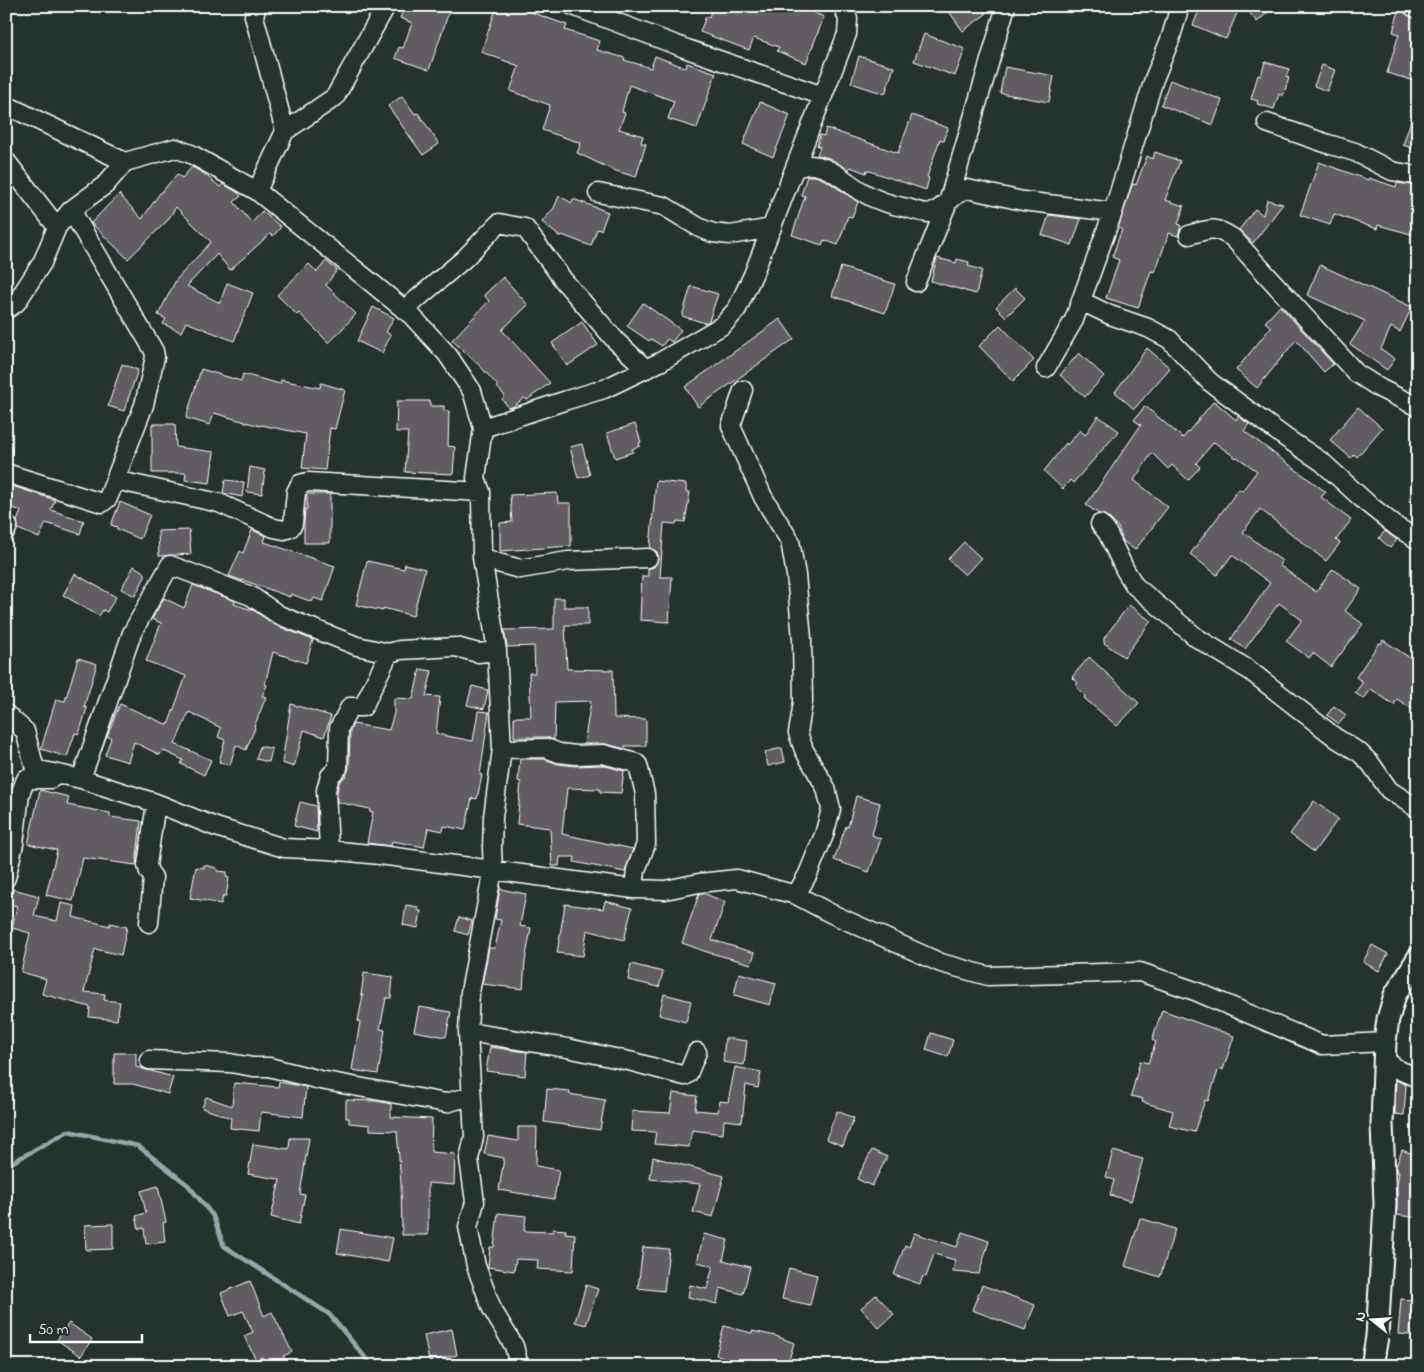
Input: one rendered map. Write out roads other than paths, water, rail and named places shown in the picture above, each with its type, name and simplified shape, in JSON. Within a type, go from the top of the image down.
[{"type":"street","points":[[257,6],[254,16],[285,131]]},
{"type":"street","points":[[257,191],[285,131],[335,97],[386,6]]},
{"type":"street","points":[[573,6],[687,49],[823,96]]},
{"type":"street","points":[[483,428],[604,389],[646,369],[723,325],[737,309],[772,228],[847,34],[848,19],[843,6]]},
{"type":"street","points":[[916,282],[949,199],[1006,6]]},
{"type":"street","points":[[1046,368],[1074,320],[1113,212],[1154,79],[1170,40],[1180,6]]},
{"type":"street","points":[[1412,6],[1418,9]]},
{"type":"street","points":[[6,106],[125,162]]},
{"type":"street","points":[[1267,123],[1355,152],[1392,171],[1418,176]]},
{"type":"street","points":[[6,310],[16,304],[42,263],[57,227],[71,210],[105,185],[125,162],[175,148],[191,154],[257,191],[404,310],[447,354],[472,391],[483,428],[476,478],[481,492],[482,556],[497,651],[502,749],[493,817],[493,870],[470,992],[468,1032],[474,1137],[469,1159],[474,1202],[468,1227],[476,1266],[492,1309],[514,1346],[519,1366]]},
{"type":"street","points":[[6,160],[57,227]]},
{"type":"street","points":[[795,168],[811,165],[819,166],[832,172],[865,194],[890,204],[923,212],[938,211],[959,191],[967,189],[1023,201],[1113,212]]},
{"type":"street","points":[[598,193],[664,206],[700,228],[713,233],[730,235],[772,228]]},
{"type":"street","points":[[6,473],[102,504],[108,498],[144,406],[155,357],[154,351],[71,210]]},
{"type":"street","points":[[404,310],[464,259],[499,223],[525,228],[564,281],[616,341],[646,369]]},
{"type":"street","points":[[1189,235],[1213,228],[1232,238],[1356,372],[1381,389],[1418,407]]},
{"type":"street","points":[[1080,301],[1110,316],[1148,328],[1169,339],[1210,382],[1322,462],[1368,504],[1397,527],[1418,540]]},
{"type":"street","points":[[743,390],[731,426],[763,497],[790,540],[796,575],[802,639],[804,702],[798,733],[804,750],[826,788],[830,809],[824,834],[808,874],[796,896]]},
{"type":"street","points":[[115,480],[219,503],[274,528],[284,530],[290,528],[293,524],[296,492],[300,484],[308,482],[481,492]]},
{"type":"street","points":[[1100,524],[1107,532],[1125,570],[1135,586],[1197,638],[1249,670],[1336,738],[1360,754],[1371,764],[1389,790],[1418,809]]},
{"type":"street","points":[[482,556],[520,569],[568,561],[648,558]]},
{"type":"street","points":[[81,780],[132,633],[170,565],[251,596],[279,615],[357,646],[389,653],[400,650],[456,647],[478,653],[497,651]]},
{"type":"street","points":[[329,850],[326,790],[330,776],[338,768],[339,728],[350,707],[363,707],[389,653]]},
{"type":"street","points":[[6,714],[25,731],[35,769],[81,780],[156,803],[216,827],[284,848],[329,850],[634,889],[665,890],[699,883],[737,879],[796,896],[941,963],[988,976],[1140,972],[1195,991],[1322,1045],[1385,1051],[1399,1070],[1418,1078]]},
{"type":"street","points":[[502,749],[546,748],[559,753],[576,755],[603,754],[638,765],[645,794],[646,844],[636,870],[634,889]]},
{"type":"street","points":[[6,878],[14,844],[20,794],[26,779],[81,780]]},
{"type":"street","points":[[149,923],[153,876],[149,872],[147,865],[156,803]]},
{"type":"street","points":[[1372,1366],[1377,1337],[1385,1204],[1382,1124],[1388,1019],[1395,995],[1418,958]]},
{"type":"street","points":[[468,1032],[576,1050],[629,1061],[685,1076],[688,1074],[697,1052]]},
{"type":"street","points":[[148,1060],[230,1063],[253,1067],[269,1067],[320,1080],[446,1103],[471,1096]]},
{"type":"waterway","points":[[6,1166],[68,1131],[138,1146],[188,1185],[213,1216],[224,1246],[329,1314],[369,1362],[370,1366]]},
{"type":"waterway","points":[[1323,1366],[1337,1363],[1366,1365]]}]
